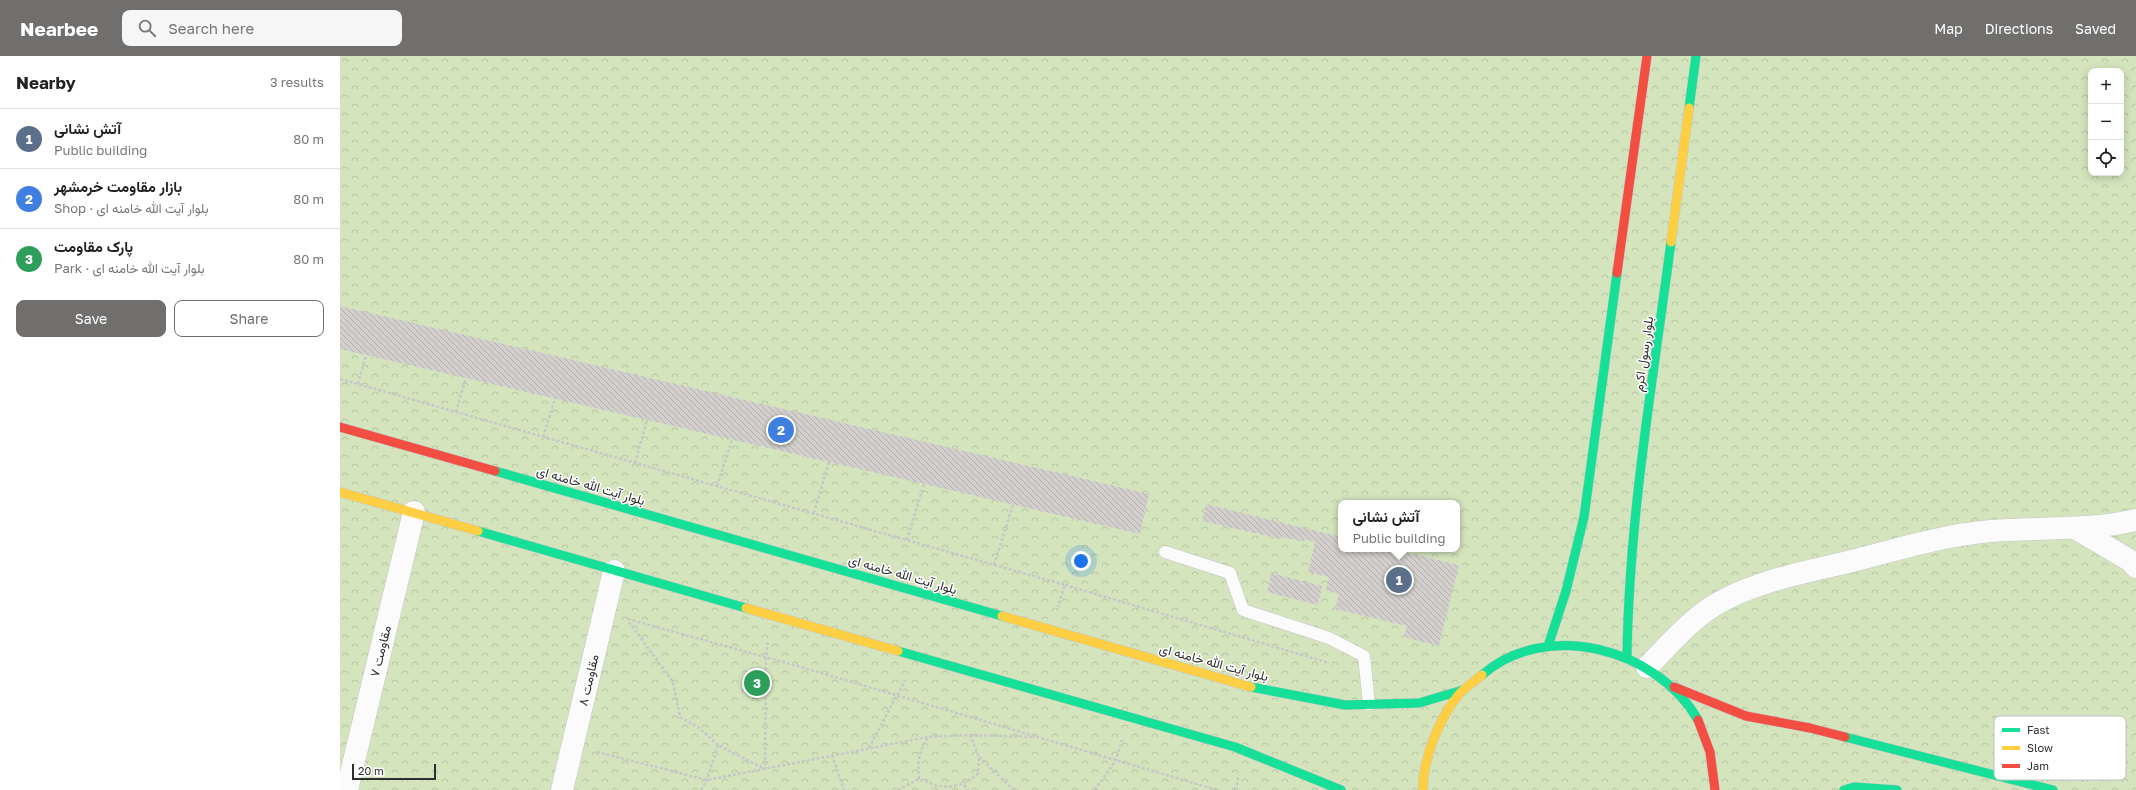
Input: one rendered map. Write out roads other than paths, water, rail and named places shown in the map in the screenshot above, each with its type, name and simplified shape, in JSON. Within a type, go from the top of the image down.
[{"type":"main road","points":[[1548,646],[1566,591],[1584,517],[1647,56]]},
{"type":"main road","name":"بلوار رسول اکرم","points":[[1627,656],[1628,592],[1634,521],[1696,56]]},
{"type":"main road","name":"بلوار آیت الله خامنه ای","points":[[340,427],[1246,686],[1344,705],[1419,703],[1463,690]]},
{"type":"main road","points":[[340,492],[1235,747],[1341,790]]},
{"type":"main road","points":[[1423,790],[1423,781],[1429,747],[1443,717],[1463,690],[1488,669],[1517,654],[1548,646],[1575,644],[1602,648],[1627,656],[1647,667],[1672,686],[1697,718],[1712,755],[1715,790]]},
{"type":"main road","points":[[1672,686],[1746,716],[1810,728],[1994,775]]},
{"type":"main road","points":[[2014,780],[2053,790]]},
{"type":"main road","points":[[1844,790],[1854,787],[1897,790]]},
{"type":"street","name":"مقاومت ۷","points":[[347,790],[414,512]]},
{"type":"street","points":[[1647,667],[1688,626],[1722,601],[1762,583],[1920,542],[1989,531],[2031,528],[2075,528],[2136,520]]},
{"type":"street","points":[[2075,528],[2131,561],[2136,567]]},
{"type":"street","name":"مقاومت ۸","points":[[562,790],[614,571]]},
{"type":"lane","points":[[1165,552],[1230,573],[1243,610],[1329,638],[1364,656],[1369,704]]},
{"type":"place","name":"بازار مقاومت خرمشهر","points":[[781,430]]},
{"type":"place","name":"آتش نشانی","points":[[1399,580]]},
{"type":"place","name":"پارک مقاومت","points":[[757,683]]}]
